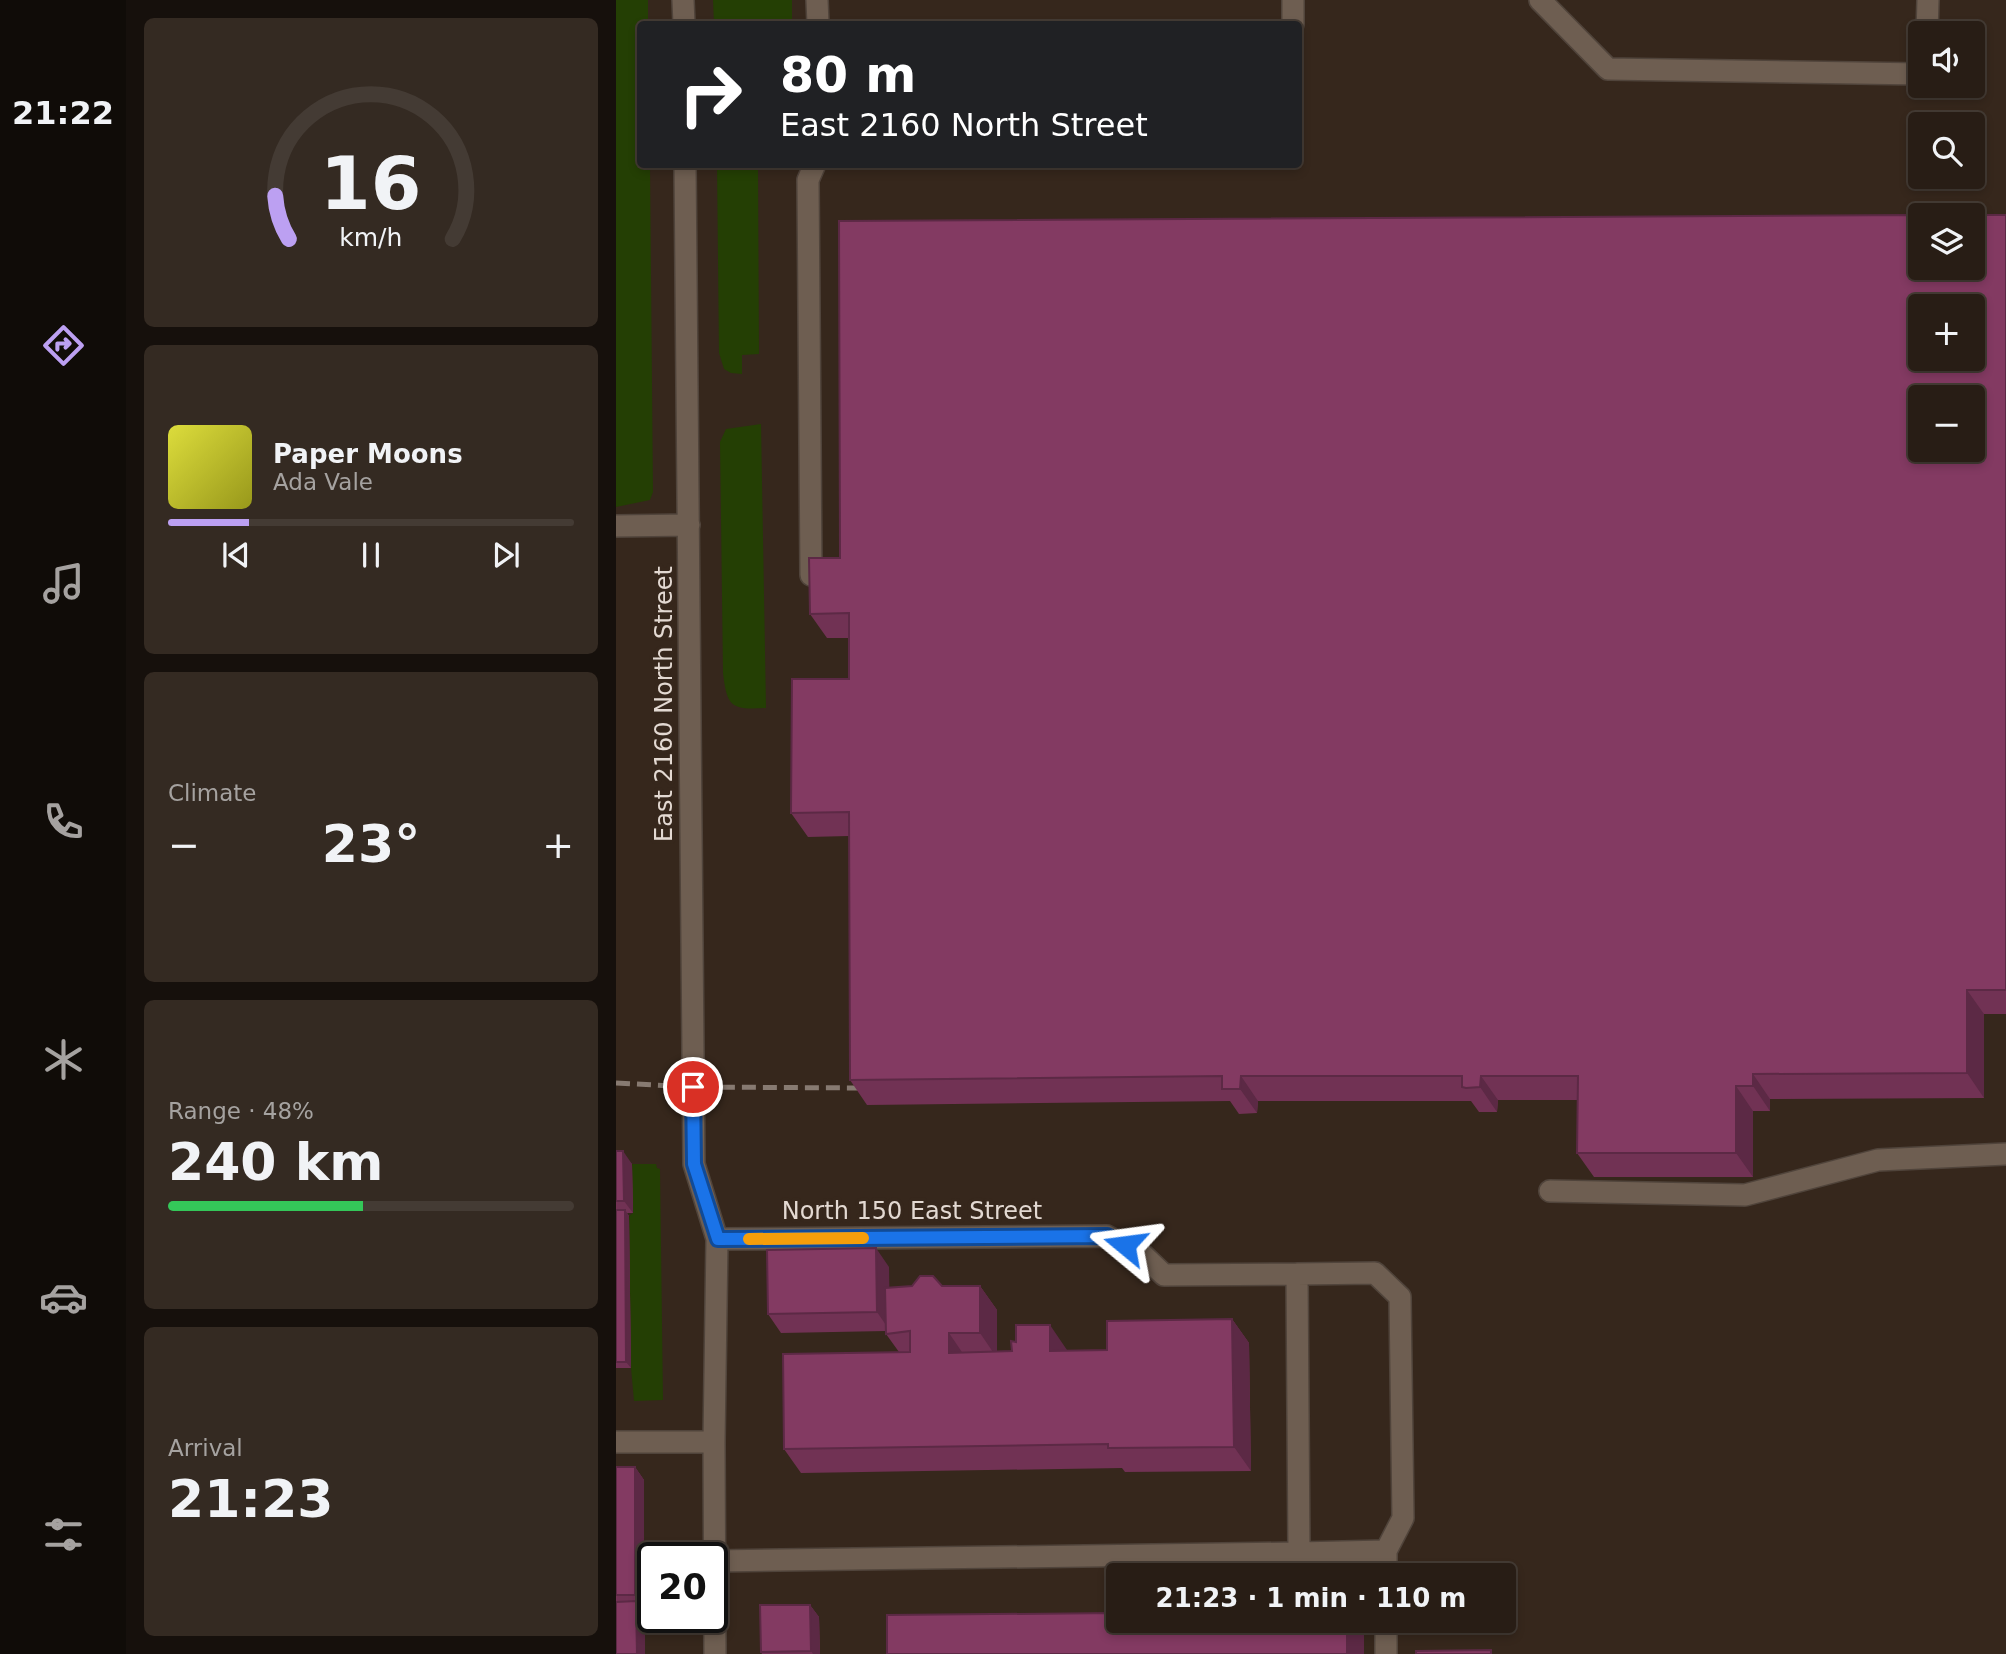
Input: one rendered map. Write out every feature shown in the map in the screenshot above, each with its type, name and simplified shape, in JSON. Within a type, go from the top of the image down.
[{"type":"street","points":[[683,0],[684,21]]},
{"type":"street","points":[[817,0],[818,21]]},
{"type":"street","points":[[1293,0],[1293,21]]},
{"type":"street","points":[[1540,0],[1608,69],[1908,74]]},
{"type":"street","points":[[1927,21],[1928,0]]},
{"type":"street","name":"East 2160 North Street","points":[[685,168],[694,1164],[718,1239],[714,1442],[716,1542]]},
{"type":"street","points":[[811,575],[808,180],[813,168]]},
{"type":"street","points":[[616,526],[689,525]]},
{"type":"street","points":[[1550,1191],[1745,1195],[1878,1160],[2006,1154]]},
{"type":"street","name":"North 150 East Street","points":[[718,1239],[1107,1236],[1143,1255],[1164,1275],[1297,1274]]},
{"type":"street","points":[[1299,1553],[1297,1274],[1375,1273],[1400,1297],[1403,1518],[1386,1551],[1386,1563]]},
{"type":"street","points":[[616,1442],[714,1442]]},
{"type":"street","points":[[728,1561],[1386,1551]]},
{"type":"street","name":"East 2160 North Street","points":[[715,1633],[715,1654]]},
{"type":"street","points":[[1386,1633],[1386,1654]]},
{"type":"green space","points":[[616,0],[648,0],[648,21],[637,21],[637,168],[650,168],[653,492],[650,500],[616,507]]},
{"type":"green space","points":[[713,0],[792,0],[792,21],[714,21]]},
{"type":"green space","points":[[717,168],[758,168],[759,354],[742,355],[742,374],[724,369],[719,353]]},
{"type":"green space","points":[[761,424],[766,708],[745,708],[738,707],[729,700],[723,673],[720,442],[726,429]]},
{"type":"green space","points":[[632,1164],[656,1164],[660,1169],[663,1400],[634,1401],[631,1368],[629,1216],[633,1213]]},
{"type":"building","points":[[1908,215],[1908,280],[1985,280],[1985,215],[2006,215],[2006,990],[1967,990],[1967,1073],[1753,1074],[1753,1086],[1736,1086],[1736,1153],[1577,1153],[1578,1076],[1481,1076],[1480,1087],[1466,1088],[1462,1087],[1462,1076],[1241,1076],[1240,1089],[1222,1089],[1222,1076],[850,1080],[849,812],[791,813],[792,679],[849,679],[849,613],[810,614],[809,558],[840,558],[839,221]]},
{"type":"building","points":[[616,1151],[623,1151],[624,1201],[616,1201]]},
{"type":"building","points":[[616,1210],[625,1210],[626,1362],[616,1362]]},
{"type":"building","points":[[876,1248],[877,1312],[768,1314],[767,1250]]},
{"type":"building","points":[[920,1276],[933,1276],[942,1286],[980,1286],[980,1333],[949,1333],[949,1353],[1012,1351],[1011,1341],[1016,1342],[1016,1325],[1050,1325],[1050,1351],[1107,1350],[1107,1321],[1232,1319],[1234,1447],[1108,1448],[1108,1444],[784,1449],[783,1354],[910,1352],[910,1331],[886,1334],[885,1288],[912,1286]]},
{"type":"building","points":[[616,1467],[635,1467],[635,1595],[616,1595]]},
{"type":"building","points":[[636,1601],[637,1654],[616,1654],[616,1602]]},
{"type":"building","points":[[760,1605],[810,1605],[811,1651],[761,1652]]},
{"type":"building","points":[[1106,1613],[1106,1633],[1347,1633],[1347,1654],[887,1654],[887,1615]]},
{"type":"building","points":[[1491,1650],[1491,1654],[1416,1654],[1416,1651]]},
{"type":"railway","points":[[616,1083],[693,1087],[867,1088]]},
{"type":"slow traffic","points":[[749,1239],[863,1238]]},
{"type":"route","points":[[693,1087],[694,1164],[718,1239],[1107,1236],[1125,1245]]}]
